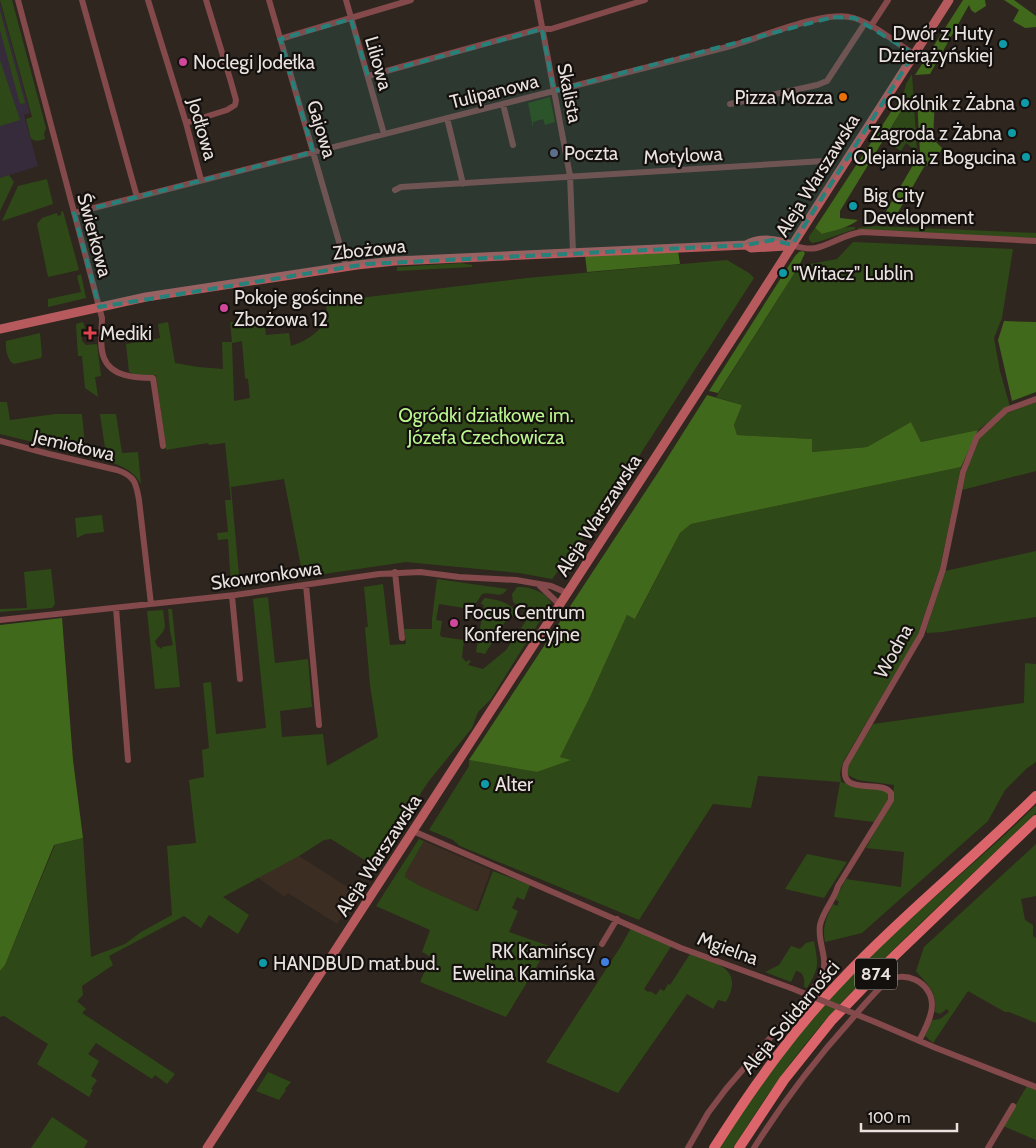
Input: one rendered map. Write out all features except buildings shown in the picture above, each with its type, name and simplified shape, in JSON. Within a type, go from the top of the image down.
[{"type":"main road","name":"Aleja Solidarności","points":[[714,1148],[774,1060],[832,990],[884,937],[1036,796]]},
{"type":"main road","name":"Aleja Solidarności","points":[[738,1148],[784,1080],[832,1020],[884,965],[1036,820]]},
{"type":"street","name":"Świerkowa","points":[[18,0],[102,318],[102,352],[106,361],[116,371],[134,378],[153,378],[163,446]]},
{"type":"street","points":[[82,0],[137,197]]},
{"type":"street","name":"Jodłowa","points":[[148,0],[186,123],[201,180]]},
{"type":"street","points":[[186,123],[227,110],[235,105],[236,100],[206,0]]},
{"type":"street","name":"Gajowa","points":[[269,0],[346,266]]},
{"type":"street","name":"Liliowa","points":[[346,0],[384,134]]},
{"type":"street","points":[[280,39],[411,0]]},
{"type":"street","name":"Skalista","points":[[537,0],[570,176],[573,252]]},
{"type":"street","points":[[368,76],[542,29],[551,29],[646,0]]},
{"type":"street","points":[[730,104],[817,85],[827,81],[888,0]]},
{"type":"street","name":"Aleja Warszawska","points":[[207,1148],[949,0]]},
{"type":"street","name":"Tulipanowa","points":[[74,212],[727,47],[813,21],[841,16],[855,18],[914,54]]},
{"type":"street","points":[[502,104],[513,145]]},
{"type":"street","points":[[447,118],[463,184]]},
{"type":"street","name":"Motylowa","points":[[395,190],[401,187],[824,161]]},
{"type":"street","points":[[792,245],[816,248],[862,232],[1036,241]]},
{"type":"street","name":"Zbożowa","points":[[0,329],[152,296],[346,266],[395,261],[573,252],[746,245],[751,248],[792,245]]},
{"type":"street","name":"Wodna","points":[[688,1148],[708,1113],[726,1089],[821,979],[825,962],[820,928],[822,917],[838,886],[891,800],[891,793],[886,788],[854,785],[850,782],[844,771],[846,764],[922,635],[943,569],[963,472],[977,437],[1006,410],[1036,399]]},
{"type":"street","name":"Jemiołowa","points":[[0,441],[117,470],[126,473],[133,479],[137,485],[152,604]]},
{"type":"street","points":[[395,572],[402,638]]},
{"type":"street","name":"Skowronkowa","points":[[0,620],[232,596],[395,572],[420,572],[460,577],[507,579],[551,586],[566,592]]},
{"type":"street","points":[[537,584],[559,604]]},
{"type":"street","points":[[306,585],[319,725]]},
{"type":"street","points":[[232,596],[240,679]]},
{"type":"street","points":[[116,608],[128,760]]},
{"type":"street","name":"Mgielna","points":[[412,831],[681,948],[791,988],[1036,1087]]},
{"type":"street","points":[[602,944],[617,919]]},
{"type":"street","points":[[754,1148],[786,1099],[815,1062],[864,1005],[883,985],[894,978],[905,977],[918,980],[930,994],[931,1014],[919,1041]]},
{"type":"street","points":[[988,1148],[1013,1106]]},
{"type":"highlighted area","points":[[833,17],[855,18],[914,54],[792,245],[773,240],[746,245],[367,264],[99,307],[74,213],[313,152],[280,39],[351,19],[368,76],[542,29],[554,91]]},
{"type":"shaded area","points":[[0,3],[30,113],[24,115],[38,166],[0,178]]},
{"type":"shaded area","points":[[424,841],[491,870],[476,911],[420,886],[405,877]]},
{"type":"shaded area","points":[[299,856],[357,893],[337,924],[288,893],[285,897],[257,877]]},
{"type":"green space","points":[[0,0],[12,0],[46,128],[45,139],[37,141],[31,139],[26,119],[32,117]]},
{"type":"green space","points":[[963,0],[985,0],[986,6],[975,13],[969,5],[930,74],[915,75]]},
{"type":"green space","points":[[1004,0],[1014,0],[1036,16],[1036,27],[1025,28],[1013,21],[1019,10]]},
{"type":"green space","points":[[0,11],[25,103],[20,104],[0,30]]},
{"type":"green space","points":[[0,60],[20,120],[0,126]]},
{"type":"green space","points":[[912,74],[917,152],[906,143],[901,151],[884,140],[906,103],[906,94],[904,92]]},
{"type":"green space","points":[[904,92],[906,94],[906,103],[840,211],[840,218],[858,220],[846,227],[822,234],[815,228]]},
{"type":"green space","points":[[550,97],[555,122],[545,125],[543,119],[533,122],[533,128],[528,103]]},
{"type":"green space","points":[[935,98],[933,139],[942,148],[936,161],[924,167],[897,214],[885,213],[920,153],[917,100]]},
{"type":"green space","points":[[9,175],[14,182],[0,211],[0,178]]},
{"type":"green space","points":[[47,179],[53,204],[2,221],[18,186]]},
{"type":"green space","points":[[63,211],[79,270],[48,277],[37,224],[42,218],[57,213],[58,216],[61,215]]},
{"type":"green space","points":[[875,226],[1036,233],[1036,241],[857,233],[858,228]]},
{"type":"green space","points":[[855,227],[855,229],[821,241],[812,243],[809,240],[809,236],[815,228],[822,234],[839,228]]},
{"type":"green space","points":[[853,242],[1013,249],[1002,318],[994,338],[1000,371],[1010,407],[978,430],[921,442],[911,422],[867,447],[811,452],[811,439],[737,435],[734,425],[742,405],[716,397],[799,266],[837,259]]},
{"type":"green space","points":[[678,251],[680,264],[587,272],[585,255]]},
{"type":"green space","points":[[803,251],[805,253],[799,266],[718,393],[709,391],[795,256]]},
{"type":"green space","name":"Ogródki działkowe im. Józefa Czechowicza","points":[[727,260],[754,278],[599,518],[552,579],[519,573],[406,562],[303,577],[284,479],[231,487],[240,586],[231,587],[228,539],[218,540],[217,533],[228,532],[225,500],[231,500],[225,443],[209,445],[208,443],[166,450],[156,375],[134,375],[129,372],[126,344],[160,338],[158,324],[168,322],[175,363],[223,369],[222,342],[232,342],[230,322],[264,321],[266,335],[289,333],[291,346],[311,336],[327,321],[326,302],[527,278]],"holes":[[[242,341],[245,378],[248,379],[250,398],[234,401],[232,343]]]},
{"type":"green space","points":[[461,263],[472,265],[472,267],[397,271],[397,267]]},
{"type":"green space","points":[[81,274],[86,298],[48,307],[48,299],[81,292],[77,276]]},
{"type":"green space","points":[[1004,321],[1036,322],[1036,392],[1012,401],[998,340]]},
{"type":"green space","points":[[83,322],[85,328],[81,329],[82,341],[86,345],[97,344],[101,376],[95,377],[98,397],[85,388],[82,356],[78,356],[76,324]]},
{"type":"green space","points":[[40,333],[41,358],[14,364],[7,354],[6,341]]},
{"type":"green space","points":[[707,395],[742,405],[734,425],[737,435],[812,439],[812,452],[867,447],[911,422],[921,442],[978,430],[961,467],[691,524],[680,533],[635,619],[627,615],[560,757],[571,760],[537,772],[469,760],[659,471]]},
{"type":"green space","points":[[0,402],[7,402],[10,420],[56,414],[82,414],[86,455],[0,434]]},
{"type":"green space","points":[[1036,402],[1036,471],[962,490],[966,472],[980,438],[1007,413]]},
{"type":"green space","points":[[100,414],[116,414],[122,453],[138,452],[141,484],[127,469],[107,461]]},
{"type":"green space","points":[[961,467],[940,568],[917,637],[843,762],[840,773],[841,782],[883,788],[889,795],[874,822],[834,817],[840,782],[758,776],[751,808],[713,804],[639,920],[460,846],[453,840],[429,830],[469,766],[469,760],[537,772],[570,760],[560,757],[627,615],[636,618],[680,533],[691,524]]},
{"type":"green space","points":[[102,515],[104,532],[85,534],[77,538],[75,518]]},
{"type":"green space","points":[[1036,551],[1036,617],[927,633],[926,630],[945,571]]},
{"type":"green space","points":[[51,569],[55,604],[52,608],[0,612],[0,609],[27,608],[24,572]]},
{"type":"green space","points":[[437,579],[507,589],[499,595],[482,594],[470,609],[439,604],[436,620],[442,621],[440,635],[442,637],[464,640],[462,657],[466,662],[471,661],[468,665],[483,669],[506,650],[530,615],[513,602],[512,594],[517,587],[537,590],[546,596],[551,603],[491,699],[478,712],[472,728],[428,782],[374,866],[331,839],[324,840],[299,856],[223,897],[249,915],[238,934],[209,915],[201,928],[184,916],[109,956],[113,965],[82,986],[83,995],[77,1001],[86,1009],[82,1013],[175,1074],[167,1084],[155,1075],[152,1079],[96,1043],[88,1054],[99,1061],[91,1076],[97,1080],[91,1089],[93,1090],[89,1097],[37,1064],[48,1044],[4,1016],[0,1017],[0,971],[5,965],[55,845],[83,838],[91,957],[125,944],[141,932],[172,915],[167,846],[196,843],[189,780],[204,777],[202,750],[209,748],[203,683],[211,682],[216,734],[266,728],[253,599],[268,597],[275,663],[308,659],[312,707],[280,711],[282,737],[323,734],[327,766],[378,737],[370,685],[365,627],[368,627],[364,587],[383,584],[390,645],[406,644],[404,629],[432,629]]},
{"type":"green space","points":[[485,598],[507,604],[516,613],[515,617],[510,614],[485,654],[476,652],[484,605],[481,604]]},
{"type":"green space","points":[[168,609],[172,609],[180,687],[155,689],[147,611],[163,610],[165,626],[163,632],[155,641],[157,646],[162,649],[162,647],[173,645]]},
{"type":"green space","points":[[62,618],[73,760],[83,838],[54,845],[5,965],[0,971],[0,625]]},
{"type":"green space","points":[[1025,663],[1036,664],[1036,762],[1026,769],[1005,790],[988,821],[862,933],[825,942],[824,927],[827,918],[833,904],[837,906],[839,902],[835,899],[846,879],[901,887],[904,852],[866,848],[893,799],[894,785],[858,780],[848,775],[847,770],[848,765],[873,724],[1024,703]]},
{"type":"green space","points":[[1036,805],[1036,813],[889,953],[827,1019],[784,1072],[733,1148],[717,1148],[782,1055],[837,990],[901,927],[992,847]]},
{"type":"green space","points":[[419,839],[424,841],[405,877],[420,886],[476,911],[478,911],[493,871],[530,885],[524,900],[517,897],[512,908],[518,911],[509,932],[549,946],[506,1017],[420,982],[431,957],[422,952],[430,930],[376,906]]},
{"type":"green space","points":[[1036,844],[1036,896],[1021,899],[1025,920],[1033,925],[1033,936],[1036,938],[1036,1023],[1005,1012],[968,991],[933,1043],[925,1036],[932,1020],[940,1019],[949,1012],[947,1009],[940,1014],[935,1012],[933,993],[916,971],[924,947]]},
{"type":"green space","points":[[807,854],[847,862],[824,898],[785,889]]},
{"type":"green space","points":[[631,928],[672,945],[644,989],[648,992],[650,991],[656,995],[660,989],[664,991],[690,954],[718,964],[730,974],[732,981],[731,991],[726,1002],[718,1000],[713,1009],[687,994],[618,1093],[546,1062]]},
{"type":"green space","points":[[814,941],[817,965],[807,988],[804,987],[803,977],[799,972],[796,971],[791,982],[765,972],[779,965],[791,946],[800,949],[806,943]]},
{"type":"green space","points":[[268,1072],[291,1082],[279,1100],[256,1091]]},
{"type":"green space","points":[[1027,1086],[1036,1089],[1036,1140],[1003,1126]]},
{"type":"green space","points":[[52,1117],[88,1141],[84,1148],[31,1148]]},
{"type":"place","name":"Dwór z Huty Dzierążyńskiej","points":[[1003,44]]},
{"type":"place","name":"Noclegi Jodełka","points":[[183,62]]},
{"type":"place","name":"Pizza Mozza","points":[[843,97]]},
{"type":"place","name":"Okólnik z Żabna","points":[[1025,103]]},
{"type":"place","name":"Zagroda z Żabna","points":[[1012,133]]},
{"type":"place","name":"Poczta","points":[[554,153]]},
{"type":"place","name":"Olejarnia z Bogucina","points":[[1026,157]]},
{"type":"place","name":"Big City Development","points":[[853,206]]},
{"type":"place","name":"\"Witacz\" Lublin","points":[[783,273]]},
{"type":"place","name":"Pokoje gościnne Zbożowa 12","points":[[224,308]]},
{"type":"place","name":"Mediki","points":[[90,333]]},
{"type":"place","name":"Focus Centrum Konferencyjne","points":[[454,623]]},
{"type":"place","name":"Alter","points":[[485,784]]},
{"type":"place","name":"RK Kamińscy Ewelina Kamińska","points":[[605,962]]},
{"type":"place","name":"HANDBUD mat.bud.","points":[[263,963]]}]
